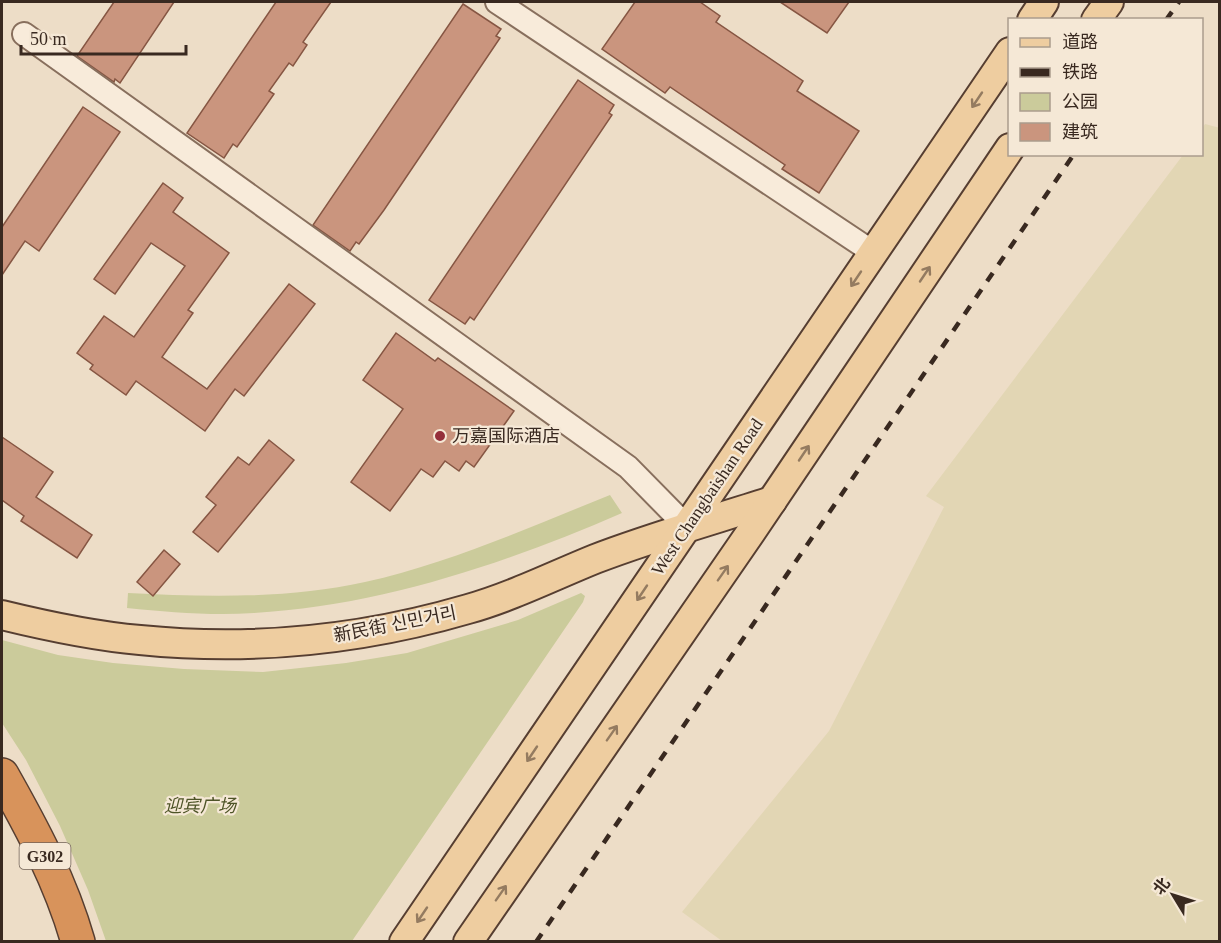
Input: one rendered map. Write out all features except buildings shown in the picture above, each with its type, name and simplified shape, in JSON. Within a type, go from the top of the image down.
[{"type":"highway","name":"G302","points":[[2,775],[51,869],[78,942]]},
{"type":"main road","points":[[1033,18],[1044,2]]},
{"type":"main road","points":[[1097,18],[1108,2]]},
{"type":"main road","name":"West Changbaishan Road","points":[[404,942],[1008,55]]},
{"type":"main road","points":[[468,942],[772,501],[1008,151]]},
{"type":"main road","name":"新民街 신민거리","points":[[2,615],[139,640],[198,644],[285,643],[358,634],[470,609],[595,559],[772,501]]},
{"type":"street","points":[[496,2],[874,253]]},
{"type":"street","points":[[24,34],[628,466],[687,528]]},
{"type":"shaded area","points":[[1205,124],[1220,128],[1219,941],[722,941],[682,912],[829,731],[944,507],[926,496],[1182,156],[1203,156]]},
{"type":"green space","points":[[610,495],[622,513],[488,565],[395,591],[301,609],[254,613],[206,614],[127,608],[128,593],[217,596],[277,594],[336,588],[365,582],[459,555]]},
{"type":"green space","name":"迎宾广场","points":[[581,593],[585,596],[583,602],[352,941],[106,941],[88,890],[60,826],[26,760],[2,723],[2,640],[58,655],[113,663],[263,672],[346,663],[407,653],[518,620]]},
{"type":"railway","points":[[1167,18],[1179,2]]},
{"type":"railway","points":[[536,942],[1073,156]]},
{"type":"place","name":"万嘉国际酒店","points":[[440,436]]}]
